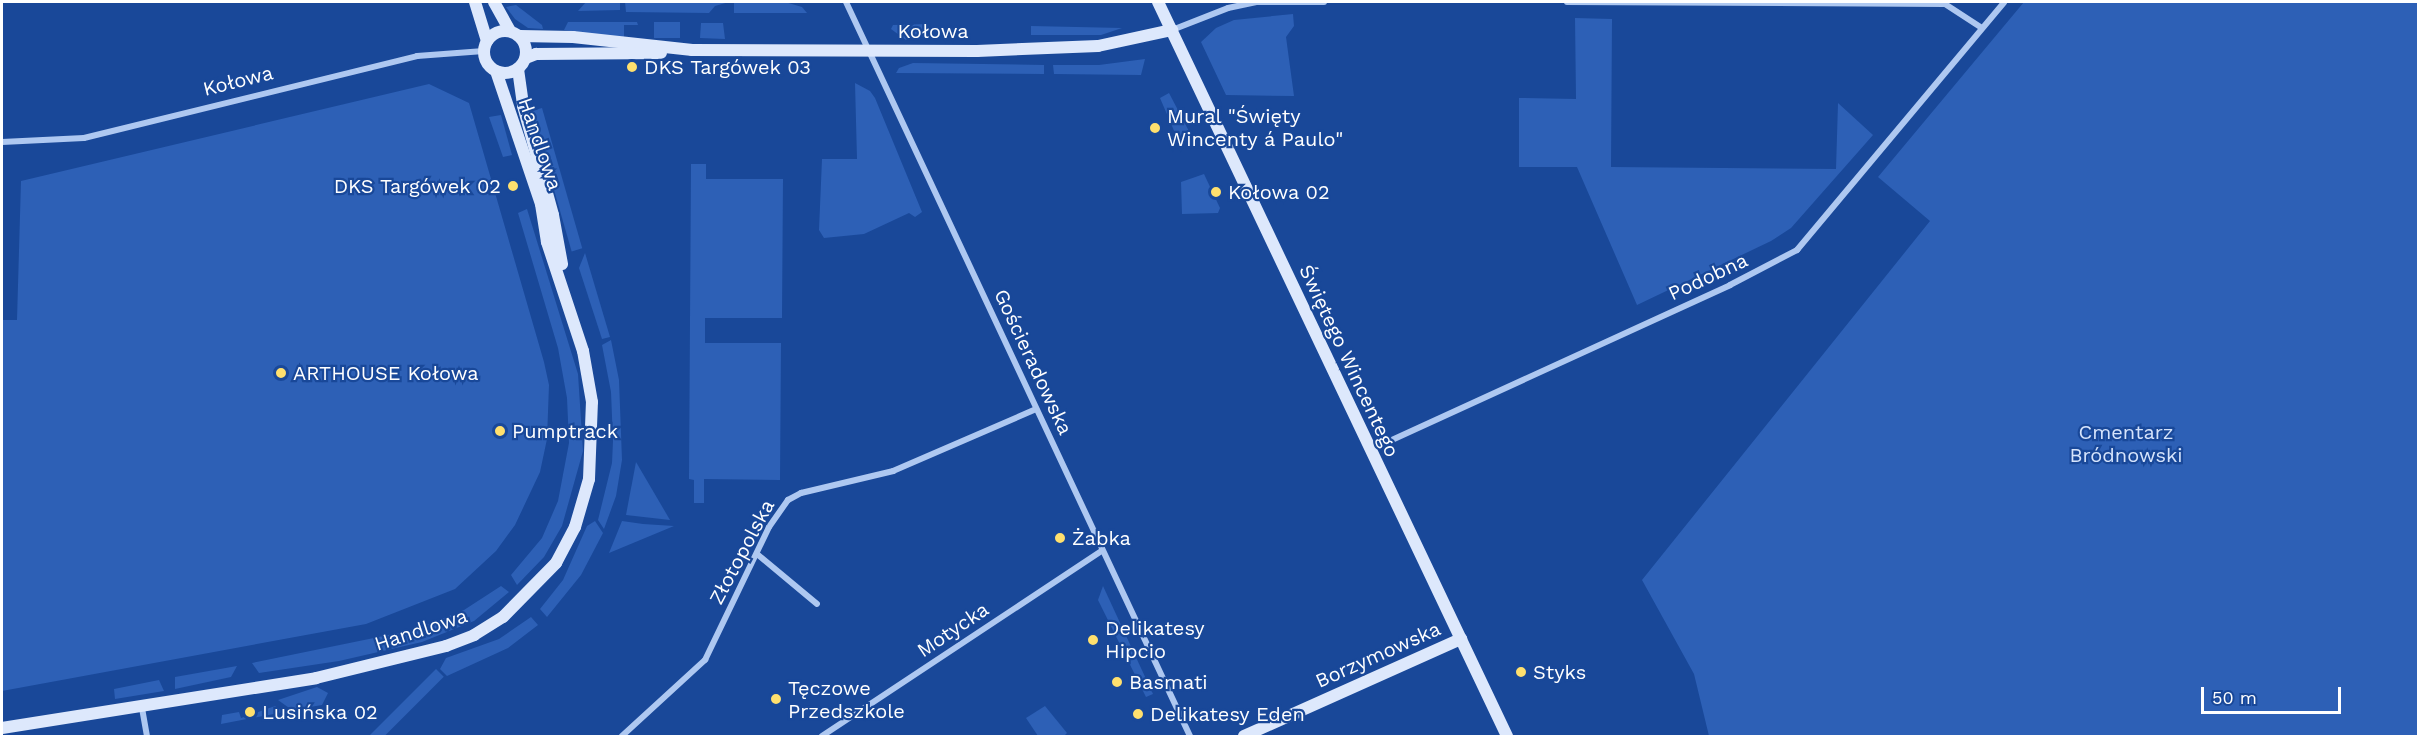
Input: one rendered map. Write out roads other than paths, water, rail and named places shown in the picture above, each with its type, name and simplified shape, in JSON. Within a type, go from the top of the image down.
[{"type":"street","points":[[475,2],[486,46],[486,61],[496,71],[508,73],[518,69],[526,58],[526,48],[494,2]]},
{"type":"street","name":"Gościeradowska","points":[[846,2],[1190,736]]},
{"type":"street","name":"Świętego Wincentego","points":[[1158,2],[1369,451],[1508,736]]},
{"type":"street","points":[[1172,30],[1228,8],[1256,2],[1324,2]]},
{"type":"street","points":[[1567,2],[1945,4],[1982,28]]},
{"type":"street","name":"Podobna","points":[[1369,451],[1719,290],[1797,250],[2004,2]]},
{"type":"street","name":"Kołowa","points":[[526,58],[536,54],[639,55],[692,50],[869,51],[1098,46],[1172,30]]},
{"type":"street","points":[[486,46],[494,34],[515,34]]},
{"type":"street","name":"Kołowa","points":[[515,34],[573,37],[692,50]]},
{"type":"street","name":"Kołowa","points":[[2,142],[84,138],[417,56],[486,46]]},
{"type":"street","name":"Handlowa","points":[[2,728],[142,708],[402,658],[474,635],[524,600],[551,569],[570,538],[590,473],[592,402],[568,298],[553,215],[523,106],[518,69]]},
{"type":"street","name":"Handlowa","points":[[496,71],[509,118],[524,149],[547,242],[568,298]]},
{"type":"street","name":"Złotopolska","points":[[622,736],[705,660],[779,510],[801,492],[893,471],[1036,409]]},
{"type":"street","name":"Motycka","points":[[822,736],[1102,551]]},
{"type":"street","points":[[757,554],[817,604]]},
{"type":"street","name":"Borzymowska","points":[[1244,736],[1461,639]]},
{"type":"street","points":[[142,708],[147,736]]},
{"type":"place","name":"DKS Targówek 03","points":[[632,67]]},
{"type":"place","name":"Mural \"Święty Wincenty á Paulo\"","points":[[1155,128]]},
{"type":"place","name":"DKS Targówek 02","points":[[513,186]]},
{"type":"place","name":"Kołowa 02","points":[[1216,192]]},
{"type":"place","name":"ARTHOUSE Kołowa","points":[[281,373]]},
{"type":"place","name":"Pumptrack","points":[[500,431]]},
{"type":"place","name":"Żabka","points":[[1060,538]]},
{"type":"place","name":"Delikatesy Hipcio","points":[[1093,640]]},
{"type":"place","name":"Styks","points":[[1521,672]]},
{"type":"place","name":"Basmati","points":[[1117,682]]},
{"type":"place","name":"Tęczowe Przedszkole","points":[[776,699]]},
{"type":"place","name":"Lusińska 02","points":[[250,712]]},
{"type":"place","name":"Delikatesy Eden","points":[[1138,714]]},
{"type":"park label","name":"Cmentarz Bródnowski","points":[[2126,444]]}]
